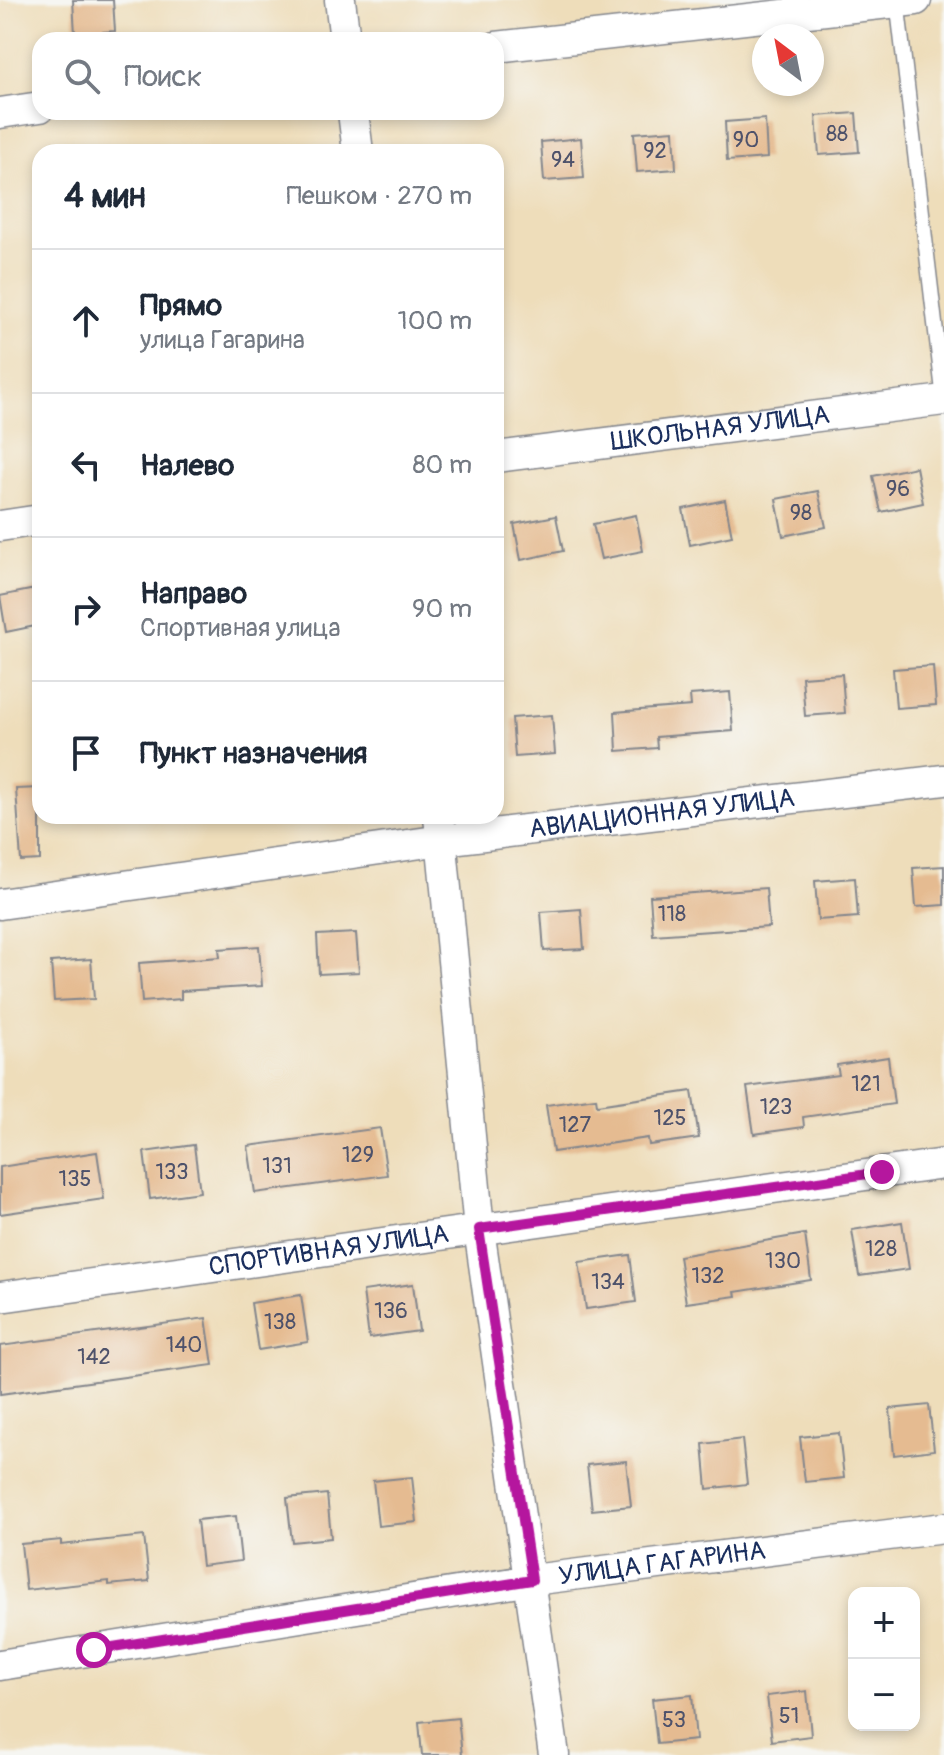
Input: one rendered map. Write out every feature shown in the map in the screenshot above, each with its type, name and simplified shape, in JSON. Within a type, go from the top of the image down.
[{"type":"street","points":[[340,0],[344,32]]},
{"type":"street","points":[[504,46],[904,1]]},
{"type":"street","points":[[0,113],[32,108]]},
{"type":"street","points":[[354,120],[357,144]]},
{"type":"street","name":"ШКОЛЬНАЯ УЛИЦА","points":[[504,456],[944,400]]},
{"type":"street","points":[[0,526],[32,521]]},
{"type":"street","name":"АВИАЦИОННАЯ УЛИЦА","points":[[504,822],[944,780]]},
{"type":"street","name":"АВИАЦИОННАЯ УЛИЦА","points":[[0,904],[441,828],[483,824]]},
{"type":"street","points":[[441,828],[479,1229],[532,1580],[554,1755]]},
{"type":"street","name":"СПОРТИВНАЯ УЛИЦА","points":[[0,1297],[944,1164]]},
{"type":"street","name":"УЛИЦА ГАГАРИНА","points":[[0,1665],[532,1580],[944,1528]]},
{"type":"lane","points":[[904,1],[944,400]]},
{"type":"building","points":[[73,0],[113,0],[115,31],[75,32]]},
{"type":"building","points":[[856,113],[859,152],[819,155],[816,116]]},
{"type":"building","points":[[765,119],[767,158],[727,161],[725,122]]},
{"type":"building","points":[[674,130],[676,169],[637,172],[634,133]]},
{"type":"building","points":[[581,138],[584,178],[544,181],[541,142]]},
{"type":"building","points":[[916,467],[923,503],[881,512],[873,476]]},
{"type":"building","points":[[818,491],[826,527],[783,536],[776,499]]},
{"type":"building","points":[[725,500],[732,536],[690,545],[683,509]]},
{"type":"building","points":[[636,515],[643,551],[601,559],[593,524]]},
{"type":"building","points":[[556,516],[563,551],[521,560],[514,524]]},
{"type":"building","points":[[32,590],[32,627],[6,632],[0,596]]},
{"type":"building","points":[[933,666],[936,705],[896,708],[893,669]]},
{"type":"building","points":[[842,674],[845,713],[805,716],[802,677]]},
{"type":"building","points":[[730,692],[733,731],[656,737],[657,748],[617,751],[615,712],[691,706],[690,695]]},
{"type":"building","points":[[552,715],[555,754],[515,757],[512,718]]},
{"type":"building","points":[[32,788],[32,824],[40,824],[40,860],[21,861],[16,789]]},
{"type":"building","points":[[944,866],[944,905],[916,907],[913,868]]},
{"type":"building","points":[[855,878],[858,917],[818,920],[815,881]]},
{"type":"building","points":[[766,888],[769,927],[653,935],[650,896]]},
{"type":"building","points":[[581,909],[584,949],[544,951],[541,912]]},
{"type":"building","points":[[356,933],[359,972],[319,974],[317,935]]},
{"type":"building","points":[[259,946],[262,986],[181,991],[181,999],[142,1002],[139,963],[220,957],[219,949]]},
{"type":"building","points":[[91,959],[94,999],[54,1001],[51,962]]},
{"type":"building","points":[[888,1057],[894,1104],[803,1117],[804,1127],[754,1134],[747,1087],[839,1075],[837,1065]]},
{"type":"building","points":[[692,1091],[699,1138],[649,1145],[648,1138],[553,1152],[546,1105],[596,1098],[597,1105]]},
{"type":"building","points":[[380,1128],[387,1175],[255,1193],[248,1146]]},
{"type":"building","points":[[194,1145],[200,1192],[150,1199],[144,1152]]},
{"type":"building","points":[[97,1152],[104,1199],[0,1214],[0,1167]]},
{"type":"building","points":[[902,1222],[909,1269],[859,1276],[852,1230]]},
{"type":"building","points":[[805,1234],[811,1280],[686,1303],[679,1256]]},
{"type":"building","points":[[630,1255],[636,1302],[586,1309],[579,1262]]},
{"type":"building","points":[[413,1284],[419,1331],[369,1338],[363,1291]]},
{"type":"building","points":[[301,1295],[308,1342],[258,1350],[251,1303]]},
{"type":"building","points":[[206,1318],[213,1365],[0,1394],[0,1346]]},
{"type":"building","points":[[929,1405],[934,1450],[894,1455],[890,1409]]},
{"type":"building","points":[[839,1433],[844,1478],[805,1482],[800,1437]]},
{"type":"building","points":[[742,1439],[747,1484],[707,1489],[703,1444]]},
{"type":"building","points":[[626,1461],[631,1506],[592,1510],[587,1465]]},
{"type":"building","points":[[412,1477],[417,1522],[378,1526],[373,1481]]},
{"type":"building","points":[[327,1494],[331,1538],[292,1542],[287,1498]]},
{"type":"building","points":[[236,1516],[241,1561],[202,1566],[197,1520]]},
{"type":"building","points":[[144,1536],[149,1581],[109,1585],[109,1581],[26,1590],[21,1544],[61,1540],[61,1545]]},
{"type":"building","points":[[807,1691],[811,1736],[772,1741],[767,1696]]},
{"type":"building","points":[[692,1695],[696,1740],[657,1744],[652,1699]]},
{"type":"building","points":[[458,1718],[462,1755],[422,1755],[419,1722]]},
{"type":"route","points":[[94,1650],[532,1580],[479,1229],[882,1172]]}]
